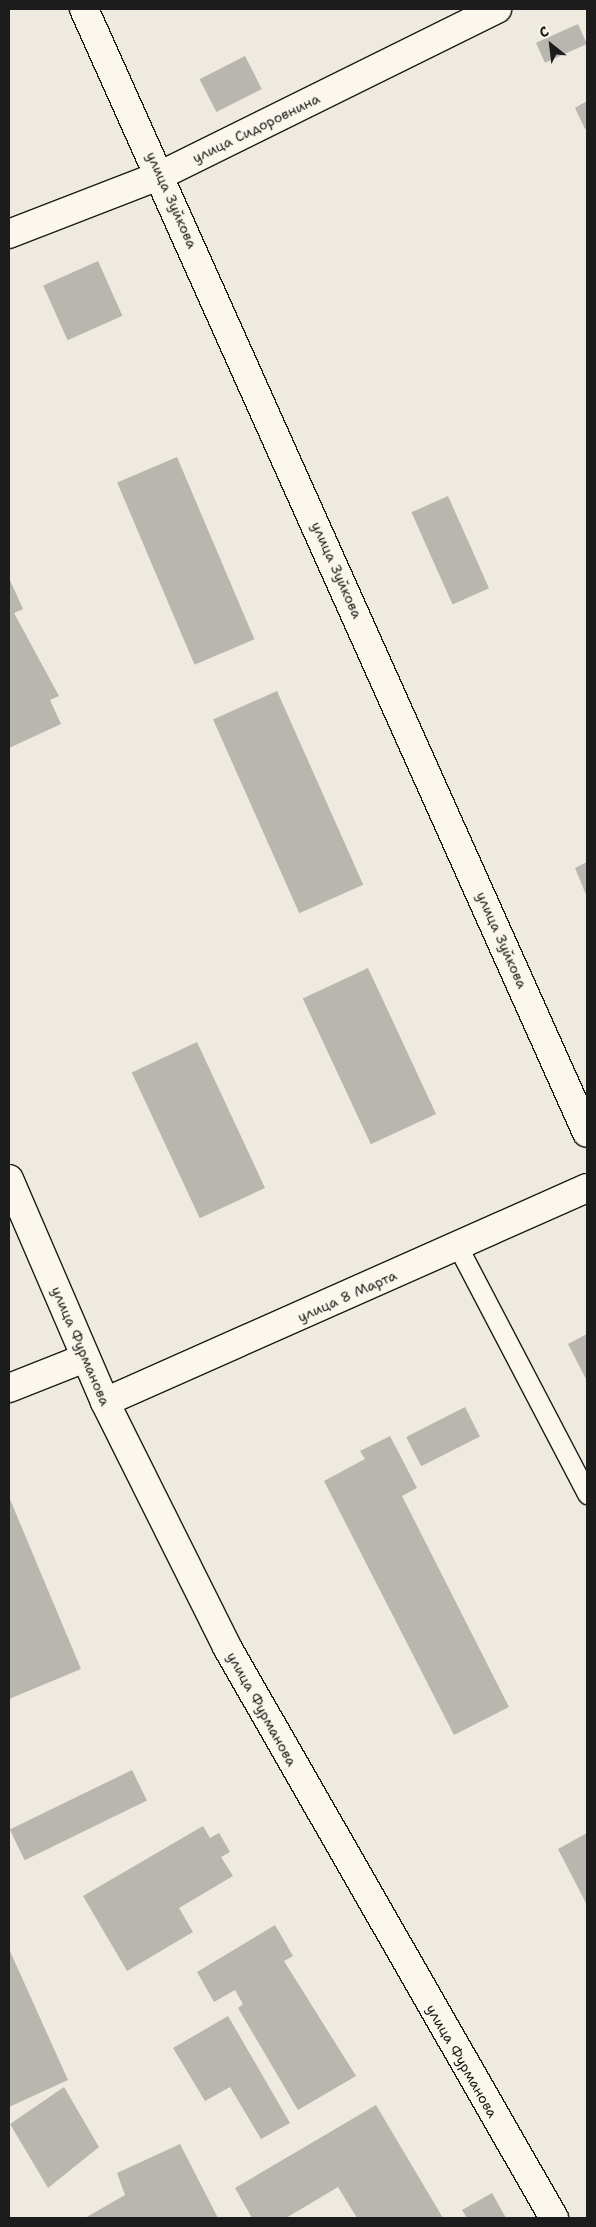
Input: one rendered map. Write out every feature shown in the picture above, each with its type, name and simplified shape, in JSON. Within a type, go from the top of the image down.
[{"type":"street","name":"улица Зуйкова","points":[[84,9],[161,175],[587,1133]]},
{"type":"street","name":"улица Сидоровнина","points":[[9,234],[161,175],[497,9]]},
{"type":"street","name":"улица Фурманова","points":[[9,1179],[105,1402],[227,1647],[554,2218]]},
{"type":"street","name":"улица 8 Марта","points":[[105,1402],[458,1247],[587,1188]]},
{"type":"street","points":[[9,1388],[85,1358]]},
{"type":"lane","points":[[458,1247],[587,1494]]},
{"type":"building","points":[[578,24],[587,44],[545,63],[536,43]]},
{"type":"building","points":[[245,56],[262,89],[216,112],[200,79]]},
{"type":"building","points":[[587,101],[587,128],[585,129],[575,108]]},
{"type":"building","points":[[98,261],[122,316],[68,340],[43,285]]},
{"type":"building","points":[[177,457],[254,639],[195,665],[117,482]]},
{"type":"building","points":[[448,496],[489,588],[453,605],[411,512]]},
{"type":"building","points":[[9,578],[23,609],[14,613],[59,696],[50,700],[61,724],[9,748]]},
{"type":"building","points":[[277,691],[363,885],[299,913],[213,719]]},
{"type":"building","points":[[587,862],[587,897],[575,868]]},
{"type":"building","points":[[368,968],[436,1114],[371,1144],[303,998]]},
{"type":"building","points":[[197,1042],[265,1188],[200,1218],[132,1072]]},
{"type":"building","points":[[587,1334],[587,1381],[568,1344]]},
{"type":"building","points":[[465,1407],[480,1436],[421,1466],[406,1437]]},
{"type":"building","points":[[390,1436],[417,1488],[402,1496],[509,1707],[454,1735],[324,1481],[365,1459],[360,1451]]},
{"type":"building","points":[[9,1497],[81,1669],[9,1699]]},
{"type":"building","points":[[132,1770],[147,1801],[25,1860],[10,1830]]},
{"type":"building","points":[[203,1826],[210,1838],[219,1833],[230,1852],[221,1857],[233,1876],[179,1908],[193,1932],[127,1971],[83,1896]]},
{"type":"building","points":[[587,1833],[587,1905],[558,1849]]},
{"type":"building","points":[[275,1925],[293,1956],[284,1961],[356,2076],[298,2110],[238,2008],[243,2004],[235,1990],[214,2002],[197,1972]]},
{"type":"building","points":[[9,1949],[68,2080],[9,2107]]},
{"type":"building","points":[[228,2016],[290,2123],[261,2139],[230,2087],[205,2101],[173,2048]]},
{"type":"building","points":[[64,2087],[99,2147],[48,2188],[10,2124]]},
{"type":"building","points":[[376,2105],[443,2218],[357,2218],[338,2187],[286,2218],[252,2218],[235,2188]]},
{"type":"building","points":[[180,2144],[218,2218],[85,2218],[125,2195],[117,2173]]},
{"type":"building","points":[[492,2193],[506,2218],[467,2218],[462,2210]]}]
